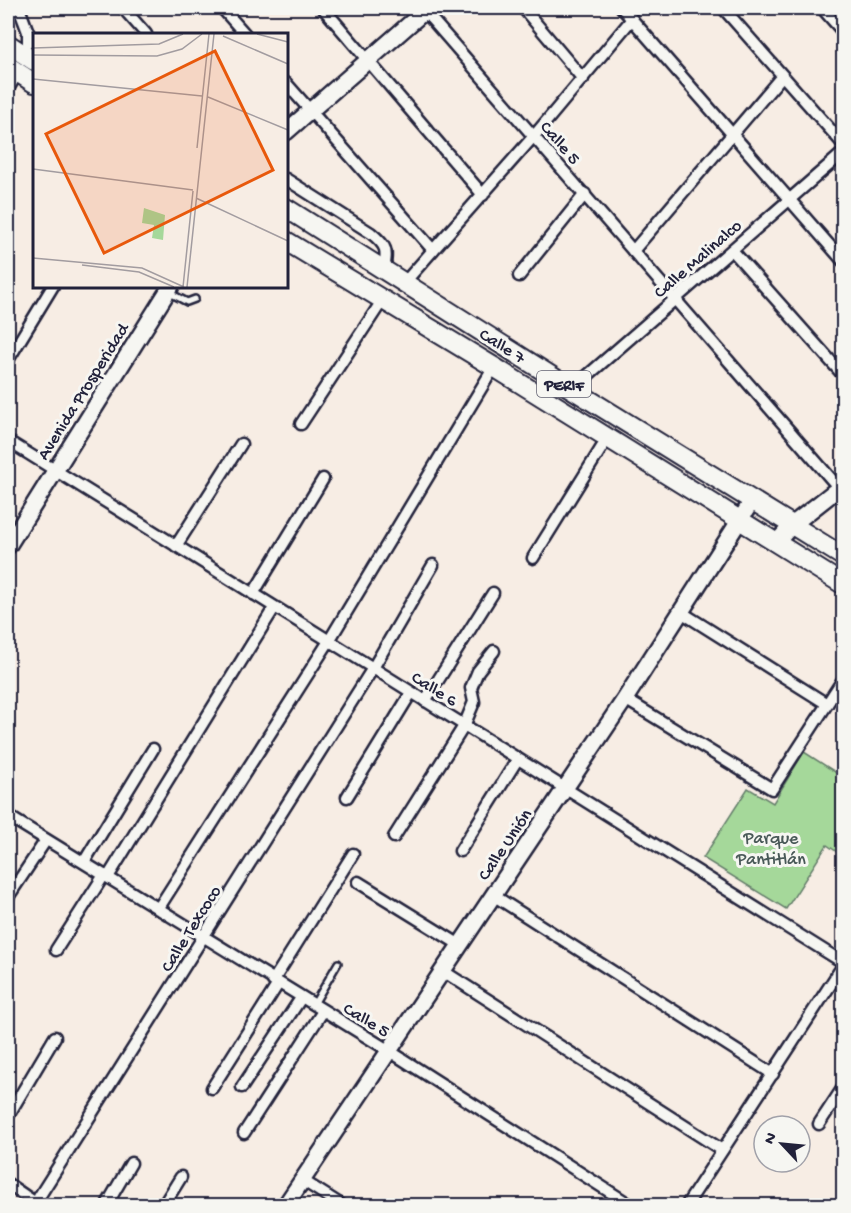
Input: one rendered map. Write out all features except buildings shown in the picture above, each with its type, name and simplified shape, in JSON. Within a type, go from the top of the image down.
[{"type":"main road","points":[[8,30],[31,45]]},
{"type":"main road","points":[[8,44],[33,60]]},
{"type":"main road","points":[[13,69],[33,82]]},
{"type":"main road","name":"Calle 7","points":[[288,209],[843,557]]},
{"type":"main road","points":[[288,232],[313,258]]},
{"type":"main road","name":"Calle 7","points":[[288,242],[494,367],[843,585]]},
{"type":"street","points":[[19,8],[31,45]]},
{"type":"street","points":[[123,8],[145,33]]},
{"type":"street","points":[[222,8],[244,33]]},
{"type":"street","points":[[323,8],[483,195]]},
{"type":"street","points":[[288,130],[425,8]]},
{"type":"street","name":"Calle 5","points":[[425,8],[633,251],[841,486]]},
{"type":"street","points":[[523,8],[584,78]]},
{"type":"street","points":[[622,8],[843,262]]},
{"type":"street","points":[[723,8],[843,145]]},
{"type":"street","points":[[822,8],[843,33]]},
{"type":"street","points":[[404,283],[534,136],[632,19]]},
{"type":"street","points":[[8,89],[13,69]]},
{"type":"street","points":[[633,251],[782,76]]},
{"type":"street","points":[[288,84],[433,250]]},
{"type":"street","name":"Calle Malinalco","points":[[572,389],[843,152]]},
{"type":"street","points":[[288,179],[371,232],[382,242],[387,250],[384,271]]},
{"type":"street","points":[[519,276],[585,194]]},
{"type":"street","points":[[732,250],[843,376]]},
{"type":"street","points":[[8,360],[52,288]]},
{"type":"street","name":"Avenida Prosperidad","points":[[8,546],[169,289]]},
{"type":"street","points":[[301,424],[382,301]]},
{"type":"street","points":[[158,909],[329,641],[494,367]]},
{"type":"street","points":[[533,558],[607,439]]},
{"type":"street","name":"Calle 6","points":[[8,441],[843,963]]},
{"type":"street","points":[[177,546],[241,444]]},
{"type":"street","points":[[253,594],[323,479]]},
{"type":"street","points":[[776,543],[792,525],[841,486]]},
{"type":"street","name":"Calle Unión","points":[[285,1206],[625,699],[753,501]]},
{"type":"street","name":"Calle Texcoco","points":[[38,1205],[45,1186],[373,668],[433,565]]},
{"type":"street","points":[[425,701],[493,593]]},
{"type":"street","points":[[56,950],[106,876],[274,608]]},
{"type":"street","points":[[681,612],[827,704]]},
{"type":"street","points":[[394,837],[464,726],[474,702],[471,688],[478,672],[494,651]]},
{"type":"street","points":[[625,699],[772,789],[843,678]]},
{"type":"street","points":[[347,797],[411,693]]},
{"type":"street","points":[[84,862],[153,749]]},
{"type":"street","points":[[460,851],[517,760]]},
{"type":"street","name":"Calle 5","points":[[8,816],[388,1050],[632,1206]]},
{"type":"street","points":[[8,897],[46,840]]},
{"type":"street","points":[[212,1088],[353,854]]},
{"type":"street","points":[[358,882],[460,945]]},
{"type":"street","points":[[494,895],[773,1074]]},
{"type":"street","points":[[686,1206],[843,963]]},
{"type":"street","points":[[443,971],[722,1150]]},
{"type":"street","points":[[242,1087],[301,998]]},
{"type":"street","points":[[244,1132],[318,1008]]},
{"type":"street","points":[[8,1116],[55,1037]]},
{"type":"street","points":[[819,1124],[843,1086]]},
{"type":"street","points":[[106,1206],[131,1163]]},
{"type":"street","points":[[163,1206],[181,1177]]},
{"type":"street","points":[[302,1180],[343,1206]]},
{"type":"street","points":[[8,1184],[38,1205]]},
{"type":"lane","points":[[169,289],[187,302],[195,299]]},
{"type":"lane","points":[[318,1008],[338,963]]},
{"type":"green space","name":"Parque Pantitlán","points":[[804,752],[843,777],[843,856],[827,845],[786,909],[703,858],[748,788],[773,803]]}]
